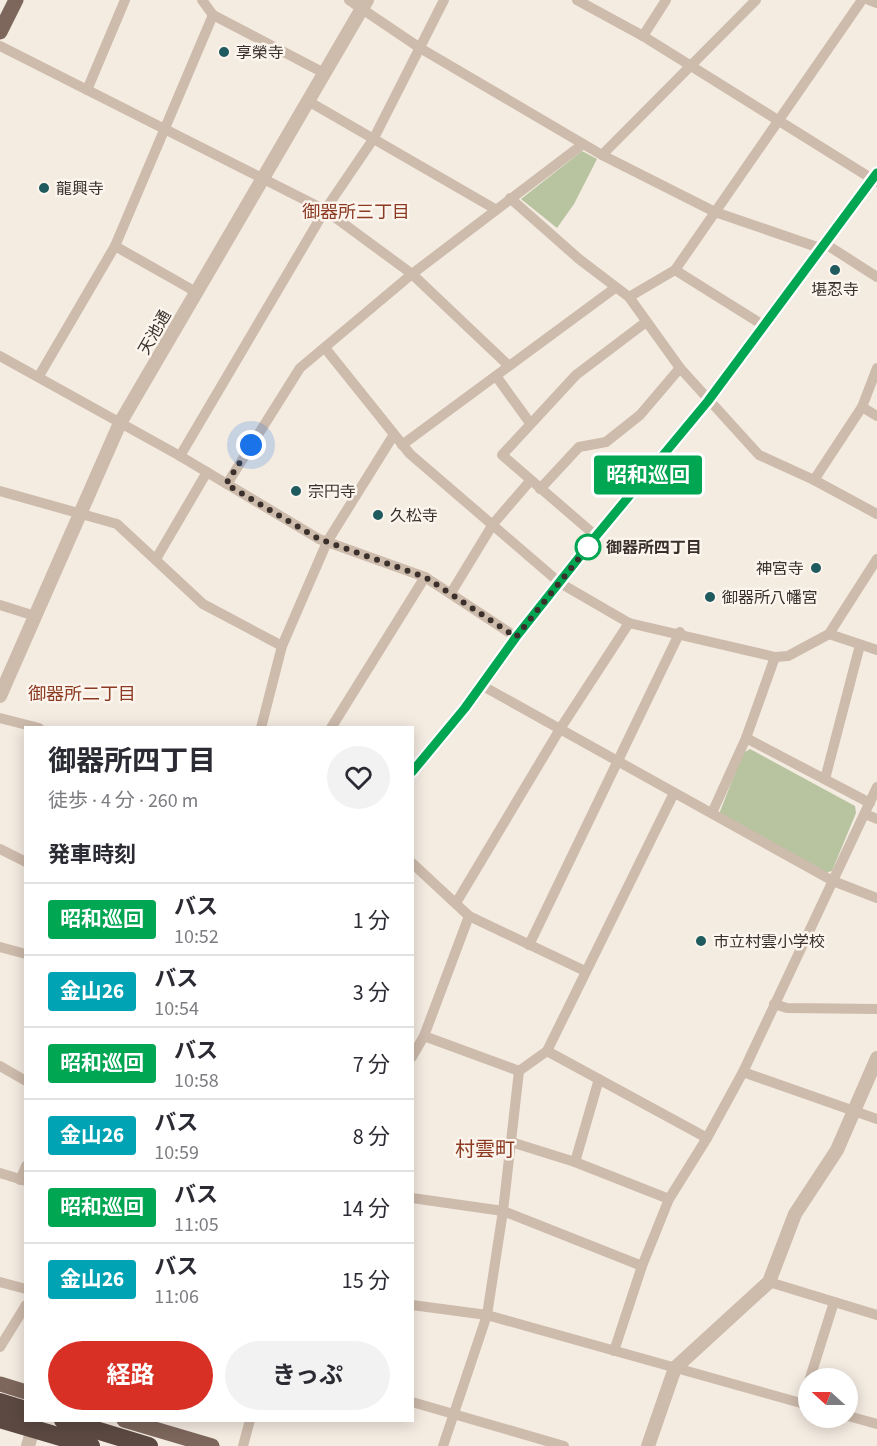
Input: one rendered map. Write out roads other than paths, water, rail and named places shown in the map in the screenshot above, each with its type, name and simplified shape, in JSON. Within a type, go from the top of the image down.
[{"type":"highway","points":[[0,1402],[24,1409]]},
{"type":"highway","points":[[0,1419],[91,1446]]},
{"type":"highway","points":[[70,1422],[149,1446]]},
{"type":"main road","points":[[0,32],[15,0]]},
{"type":"main road","points":[[0,1384],[24,1391]]},
{"type":"main road","points":[[131,1422],[212,1446]]},
{"type":"main road","points":[[0,1428],[29,1442],[60,1446]]},
{"type":"street","points":[[87,90],[125,0]]},
{"type":"street","points":[[202,0],[213,15],[324,73]]},
{"type":"street","points":[[349,0],[365,4],[420,48],[602,155],[715,212],[822,245],[877,277]]},
{"type":"street","points":[[180,456],[326,210],[374,138],[444,0]]},
{"type":"street","points":[[414,769],[596,536],[708,401],[822,245],[876,178],[779,122],[643,36],[578,0]]},
{"type":"street","points":[[643,36],[666,0]]},
{"type":"street","points":[[602,155],[692,67],[756,0]]},
{"type":"street","points":[[629,297],[675,270],[862,0]]},
{"type":"street","points":[[869,0],[877,3]]},
{"type":"street","name":"天池通","points":[[0,696],[120,423],[365,4]]},
{"type":"street","points":[[39,376],[115,246],[213,15]]},
{"type":"street","points":[[0,46],[326,210],[412,274],[508,365]]},
{"type":"street","points":[[308,101],[495,209]]},
{"type":"street","points":[[226,484],[300,368],[412,274],[583,144]]},
{"type":"street","points":[[510,198],[615,288],[629,297],[680,368],[759,455],[814,480],[877,514]]},
{"type":"street","points":[[115,246],[196,292]]},
{"type":"street","points":[[675,270],[763,325]]},
{"type":"street","points":[[402,445],[615,288]]},
{"type":"street","points":[[596,536],[502,455],[576,375],[646,322]]},
{"type":"street","points":[[325,348],[402,445],[560,583],[629,623],[680,632],[775,657],[788,656],[829,634],[877,559]]},
{"type":"street","points":[[0,356],[180,456],[327,542],[425,577],[516,637]]},
{"type":"street","points":[[540,489],[579,447],[606,442],[640,415],[680,368]]},
{"type":"street","points":[[814,480],[862,407],[877,368]]},
{"type":"street","points":[[496,376],[530,423]]},
{"type":"street","points":[[862,407],[877,416]]},
{"type":"street","points":[[262,726],[282,646],[327,542],[393,436]]},
{"type":"street","points":[[156,560],[207,472]]},
{"type":"street","points":[[451,593],[493,524],[531,481]]},
{"type":"street","points":[[0,491],[117,524],[203,604],[282,646]]},
{"type":"street","points":[[332,726],[425,577]]},
{"type":"street","points":[[0,605],[35,616]]},
{"type":"street","points":[[456,903],[560,729],[629,623]]},
{"type":"street","points":[[530,945],[680,632]]},
{"type":"street","points":[[829,634],[877,650]]},
{"type":"street","points":[[825,778],[860,645]]},
{"type":"street","points":[[712,813],[746,738],[775,657]]},
{"type":"street","points":[[481,685],[833,881],[877,898]]},
{"type":"street","points":[[0,718],[31,726]]},
{"type":"street","points":[[746,738],[825,778],[870,804]]},
{"type":"street","points":[[614,1351],[642,1266],[669,1199],[707,1138],[742,1072],[877,787]]},
{"type":"street","points":[[443,1446],[487,1315],[503,1211],[519,1071],[547,1051],[674,793]]},
{"type":"street","points":[[865,814],[877,819]]},
{"type":"street","points":[[0,849],[24,861]]},
{"type":"street","points":[[414,865],[469,916],[585,971]]},
{"type":"street","points":[[414,1054],[424,1036],[469,916]]},
{"type":"street","points":[[0,947],[24,953]]},
{"type":"street","points":[[774,1004],[787,1008],[877,1009]]},
{"type":"street","points":[[424,1036],[519,1071]]},
{"type":"street","points":[[547,1051],[707,1138]]},
{"type":"street","points":[[648,1446],[675,1368],[769,1282],[795,1214],[837,1150],[877,1058]]},
{"type":"street","points":[[0,1065],[24,1080]]},
{"type":"street","points":[[742,1072],[877,1119]]},
{"type":"street","points":[[575,1162],[599,1079]]},
{"type":"street","points":[[511,1142],[575,1162],[669,1199]]},
{"type":"street","points":[[0,1173],[23,1180]]},
{"type":"street","points":[[414,1198],[503,1211],[642,1266]]},
{"type":"street","points":[[0,1282],[24,1288]]},
{"type":"street","points":[[769,1282],[877,1315]]},
{"type":"street","points":[[813,1368],[834,1302]]},
{"type":"street","points":[[414,1305],[487,1315],[798,1402]]},
{"type":"street","points":[[0,1347],[24,1308]]},
{"type":"street","points":[[414,1403],[564,1446]]},
{"type":"street","points":[[858,1419],[877,1424]]},
{"type":"street","points":[[29,1442],[34,1422]]},
{"type":"street","points":[[243,1446],[249,1422]]},
{"type":"place","name":"享榮寺","points":[[224,52]]},
{"type":"place","name":"龍興寺","points":[[44,188]]},
{"type":"place","name":"堪忍寺","points":[[835,270]]},
{"type":"place","name":"宗円寺","points":[[296,491]]},
{"type":"place","name":"久松寺","points":[[378,515]]},
{"type":"place","name":"御器所四丁目","points":[[588,547]]},
{"type":"place","name":"神宮寺","points":[[816,568]]},
{"type":"place","name":"御器所八幡宮","points":[[710,597]]},
{"type":"place","name":"市立村雲小学校","points":[[701,941]]},
{"type":"district","name":"御器所三丁目","points":[[356,212]]},
{"type":"district","name":"御器所二丁目","points":[[82,694]]},
{"type":"district","name":"村雲町","points":[[485,1149]]}]
